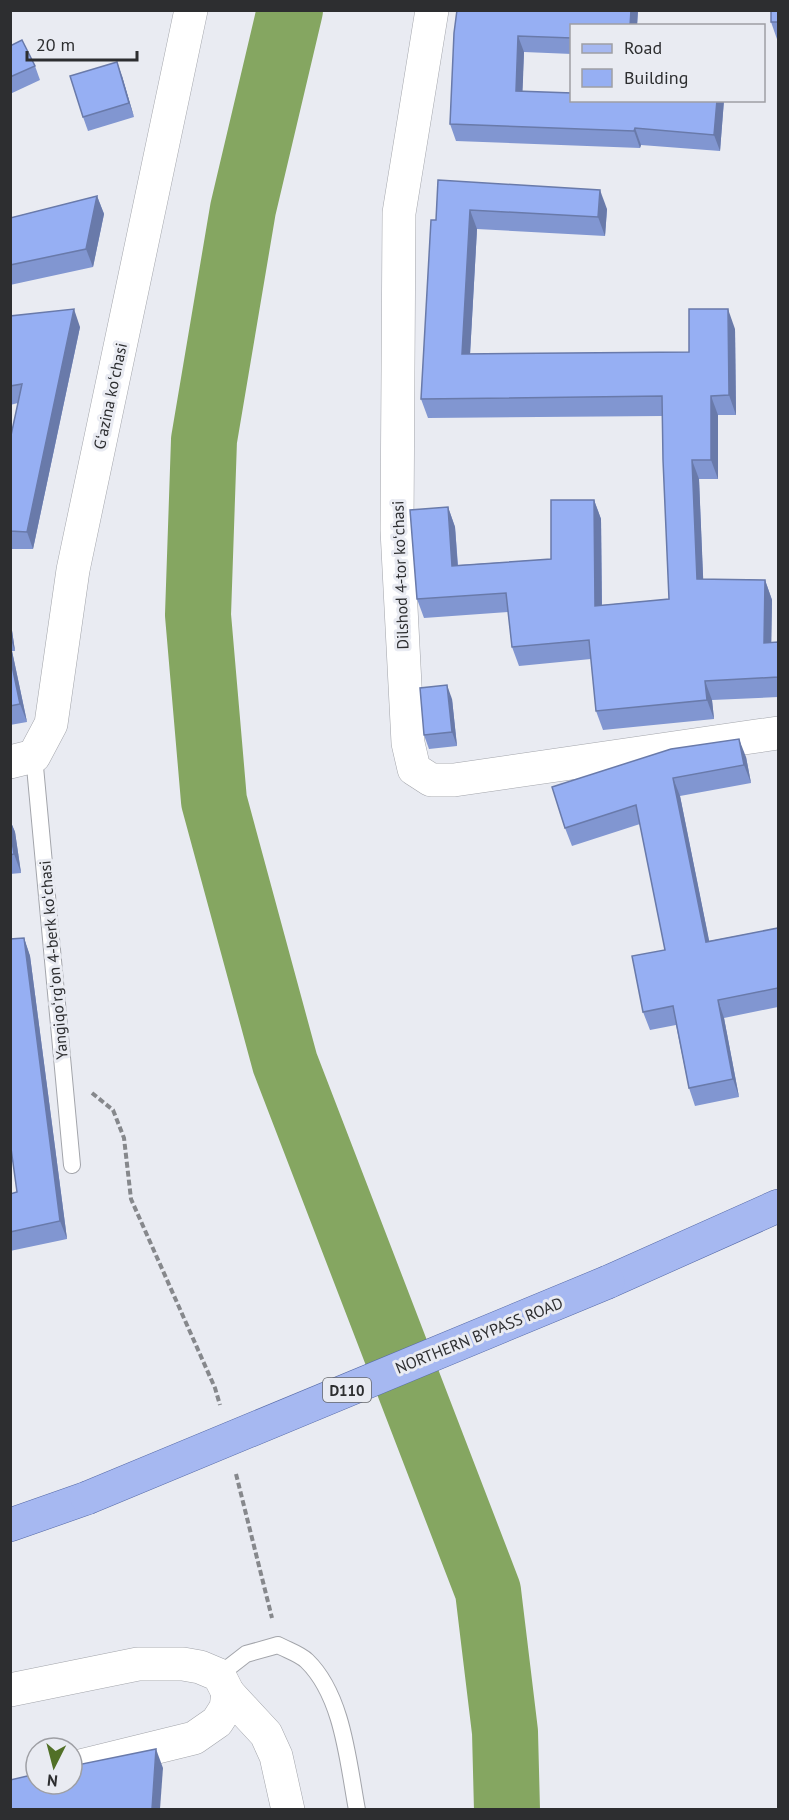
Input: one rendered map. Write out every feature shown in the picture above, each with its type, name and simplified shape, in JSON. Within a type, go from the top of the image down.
[{"type":"main road","name":"NORTHERN BYPASS ROAD","points":[[10,1525],[87,1498],[608,1282],[778,1206]]},
{"type":"street","name":"Gʻazina koʻchasi","points":[[22,759],[51,724],[73,570],[191,10]]},
{"type":"street","name":"Dilshod 4-tor koʻchasi","points":[[432,10],[399,213],[397,530],[408,743],[414,769],[431,780],[454,780],[778,733]]},
{"type":"street","points":[[10,1690],[138,1664],[183,1664],[200,1667],[223,1684],[266,1734],[276,1756],[288,1809]]},
{"type":"street","points":[[84,1765],[194,1738],[217,1722],[226,1708],[223,1684]]},
{"type":"lane","name":"Yangiqoʻrgʻon 4-berk koʻchasi","points":[[22,759],[64,1084],[72,1165]]},
{"type":"lane","points":[[223,1684],[246,1654],[278,1645],[306,1660],[328,1687],[343,1734],[357,1809]]},
{"type":"path","points":[[64,1084],[94,1093],[113,1110],[124,1138],[131,1199],[215,1388],[221,1411]]},
{"type":"path","points":[[235,1466],[278,1645]]},
{"type":"building","points":[[457,10],[631,10],[630,24],[570,24],[570,38],[518,36],[516,91],[570,93],[570,102],[717,102],[714,135],[635,128],[634,131],[450,124]]},
{"type":"building","points":[[771,10],[778,10],[778,22],[771,22]]},
{"type":"building","points":[[22,40],[35,66],[10,77],[10,46]]},
{"type":"building","points":[[117,62],[129,103],[83,117],[70,76]]},
{"type":"building","points":[[438,180],[600,190],[598,217],[470,210],[462,354],[689,352],[689,309],[728,309],[729,395],[711,396],[711,460],[692,460],[697,579],[765,580],[764,643],[778,642],[778,677],[705,681],[707,700],[596,711],[589,640],[512,647],[506,593],[417,599],[410,510],[448,507],[452,566],[551,559],[551,500],[594,500],[595,606],[669,599],[662,396],[421,399],[431,220],[436,220]]},
{"type":"building","points":[[97,196],[86,249],[10,265],[10,218]]},
{"type":"building","points":[[74,309],[27,532],[10,531],[10,440],[22,384],[10,386],[10,316]]},
{"type":"building","points":[[10,656],[20,704],[10,706]]},
{"type":"building","points":[[447,685],[452,732],[424,735],[420,688]]},
{"type":"building","points":[[739,739],[744,765],[673,778],[706,942],[778,928],[778,988],[718,1000],[733,1079],[689,1088],[673,1006],[643,1012],[632,956],[665,950],[636,805],[565,828],[552,787],[671,749]]},
{"type":"building","points":[[10,829],[14,854],[10,855]]},
{"type":"building","points":[[24,938],[60,1221],[10,1232],[10,1194],[17,1192],[10,1141],[10,939]]},
{"type":"building","points":[[156,1749],[152,1809],[10,1809],[10,1780],[24,1777],[24,1796],[84,1796],[84,1764]]},
{"type":"waterway","points":[[290,10],[243,209],[204,440],[198,615],[214,801],[285,1063],[488,1591],[505,1732],[507,1810]]}]
